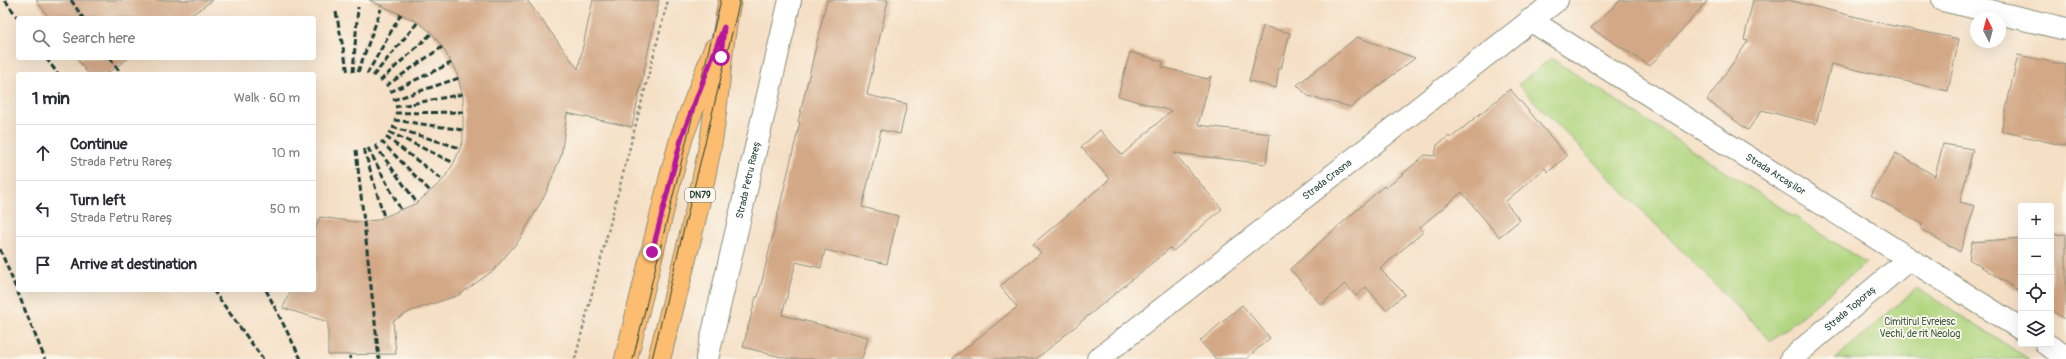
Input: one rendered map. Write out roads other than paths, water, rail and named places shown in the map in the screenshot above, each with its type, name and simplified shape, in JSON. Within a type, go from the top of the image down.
[{"type":"main road","name":"DN79","points":[[659,359],[703,181],[718,87],[724,27],[730,0]]},
{"type":"main road","name":"DN79","points":[[626,359],[682,136],[724,27]]},
{"type":"street","name":"Strada Petru Rareș","points":[[707,359],[790,0]]},
{"type":"street","name":"Strada Crasna","points":[[1098,359],[1557,0]]},
{"type":"street","points":[[1943,0],[2066,29]]},
{"type":"street","name":"Strada Arcașilor","points":[[1530,20],[2018,327]]},
{"type":"street","name":"Strada Toporaș","points":[[1791,359],[1909,259]]},
{"type":"street","points":[[2051,347],[2066,357]]},
{"type":"tram line","points":[[633,359],[721,0]]},
{"type":"tram line","points":[[652,359],[740,0]]},
{"type":"railway","points":[[5,0],[17,16]]},
{"type":"railway","points":[[71,0],[82,16]]},
{"type":"railway","points":[[353,72],[358,7]]},
{"type":"railway","points":[[358,72],[381,9]]},
{"type":"railway","points":[[336,12],[348,73]]},
{"type":"railway","points":[[367,74],[401,14]]},
{"type":"railway","points":[[373,76],[418,22]]},
{"type":"railway","points":[[380,81],[432,33]]},
{"type":"railway","points":[[386,86],[442,47]]},
{"type":"railway","points":[[48,60],[56,72]]},
{"type":"railway","points":[[111,60],[120,72]]},
{"type":"railway","points":[[390,92],[451,63]]},
{"type":"railway","points":[[393,100],[459,78]]},
{"type":"railway","points":[[395,107],[463,94]]},
{"type":"railway","points":[[395,113],[464,112]]},
{"type":"railway","points":[[394,120],[463,130]]},
{"type":"railway","points":[[392,127],[460,148]]},
{"type":"railway","points":[[389,132],[454,163]]},
{"type":"railway","points":[[386,137],[443,180]]},
{"type":"railway","points":[[381,141],[430,191]]},
{"type":"railway","points":[[375,145],[417,203]]},
{"type":"railway","points":[[368,148],[401,210]]},
{"type":"railway","points":[[364,149],[384,217]]},
{"type":"railway","points":[[356,150],[379,359]]},
{"type":"railway","points":[[0,249],[16,288]]},
{"type":"railway","points":[[18,292],[45,359]]},
{"type":"railway","points":[[214,292],[263,359]]},
{"type":"railway","points":[[267,292],[301,359]]},
{"type":"park label","name":"Cimitirul Evreiesc Vechi, de rit Neolog","points":[[1920,328]]}]
